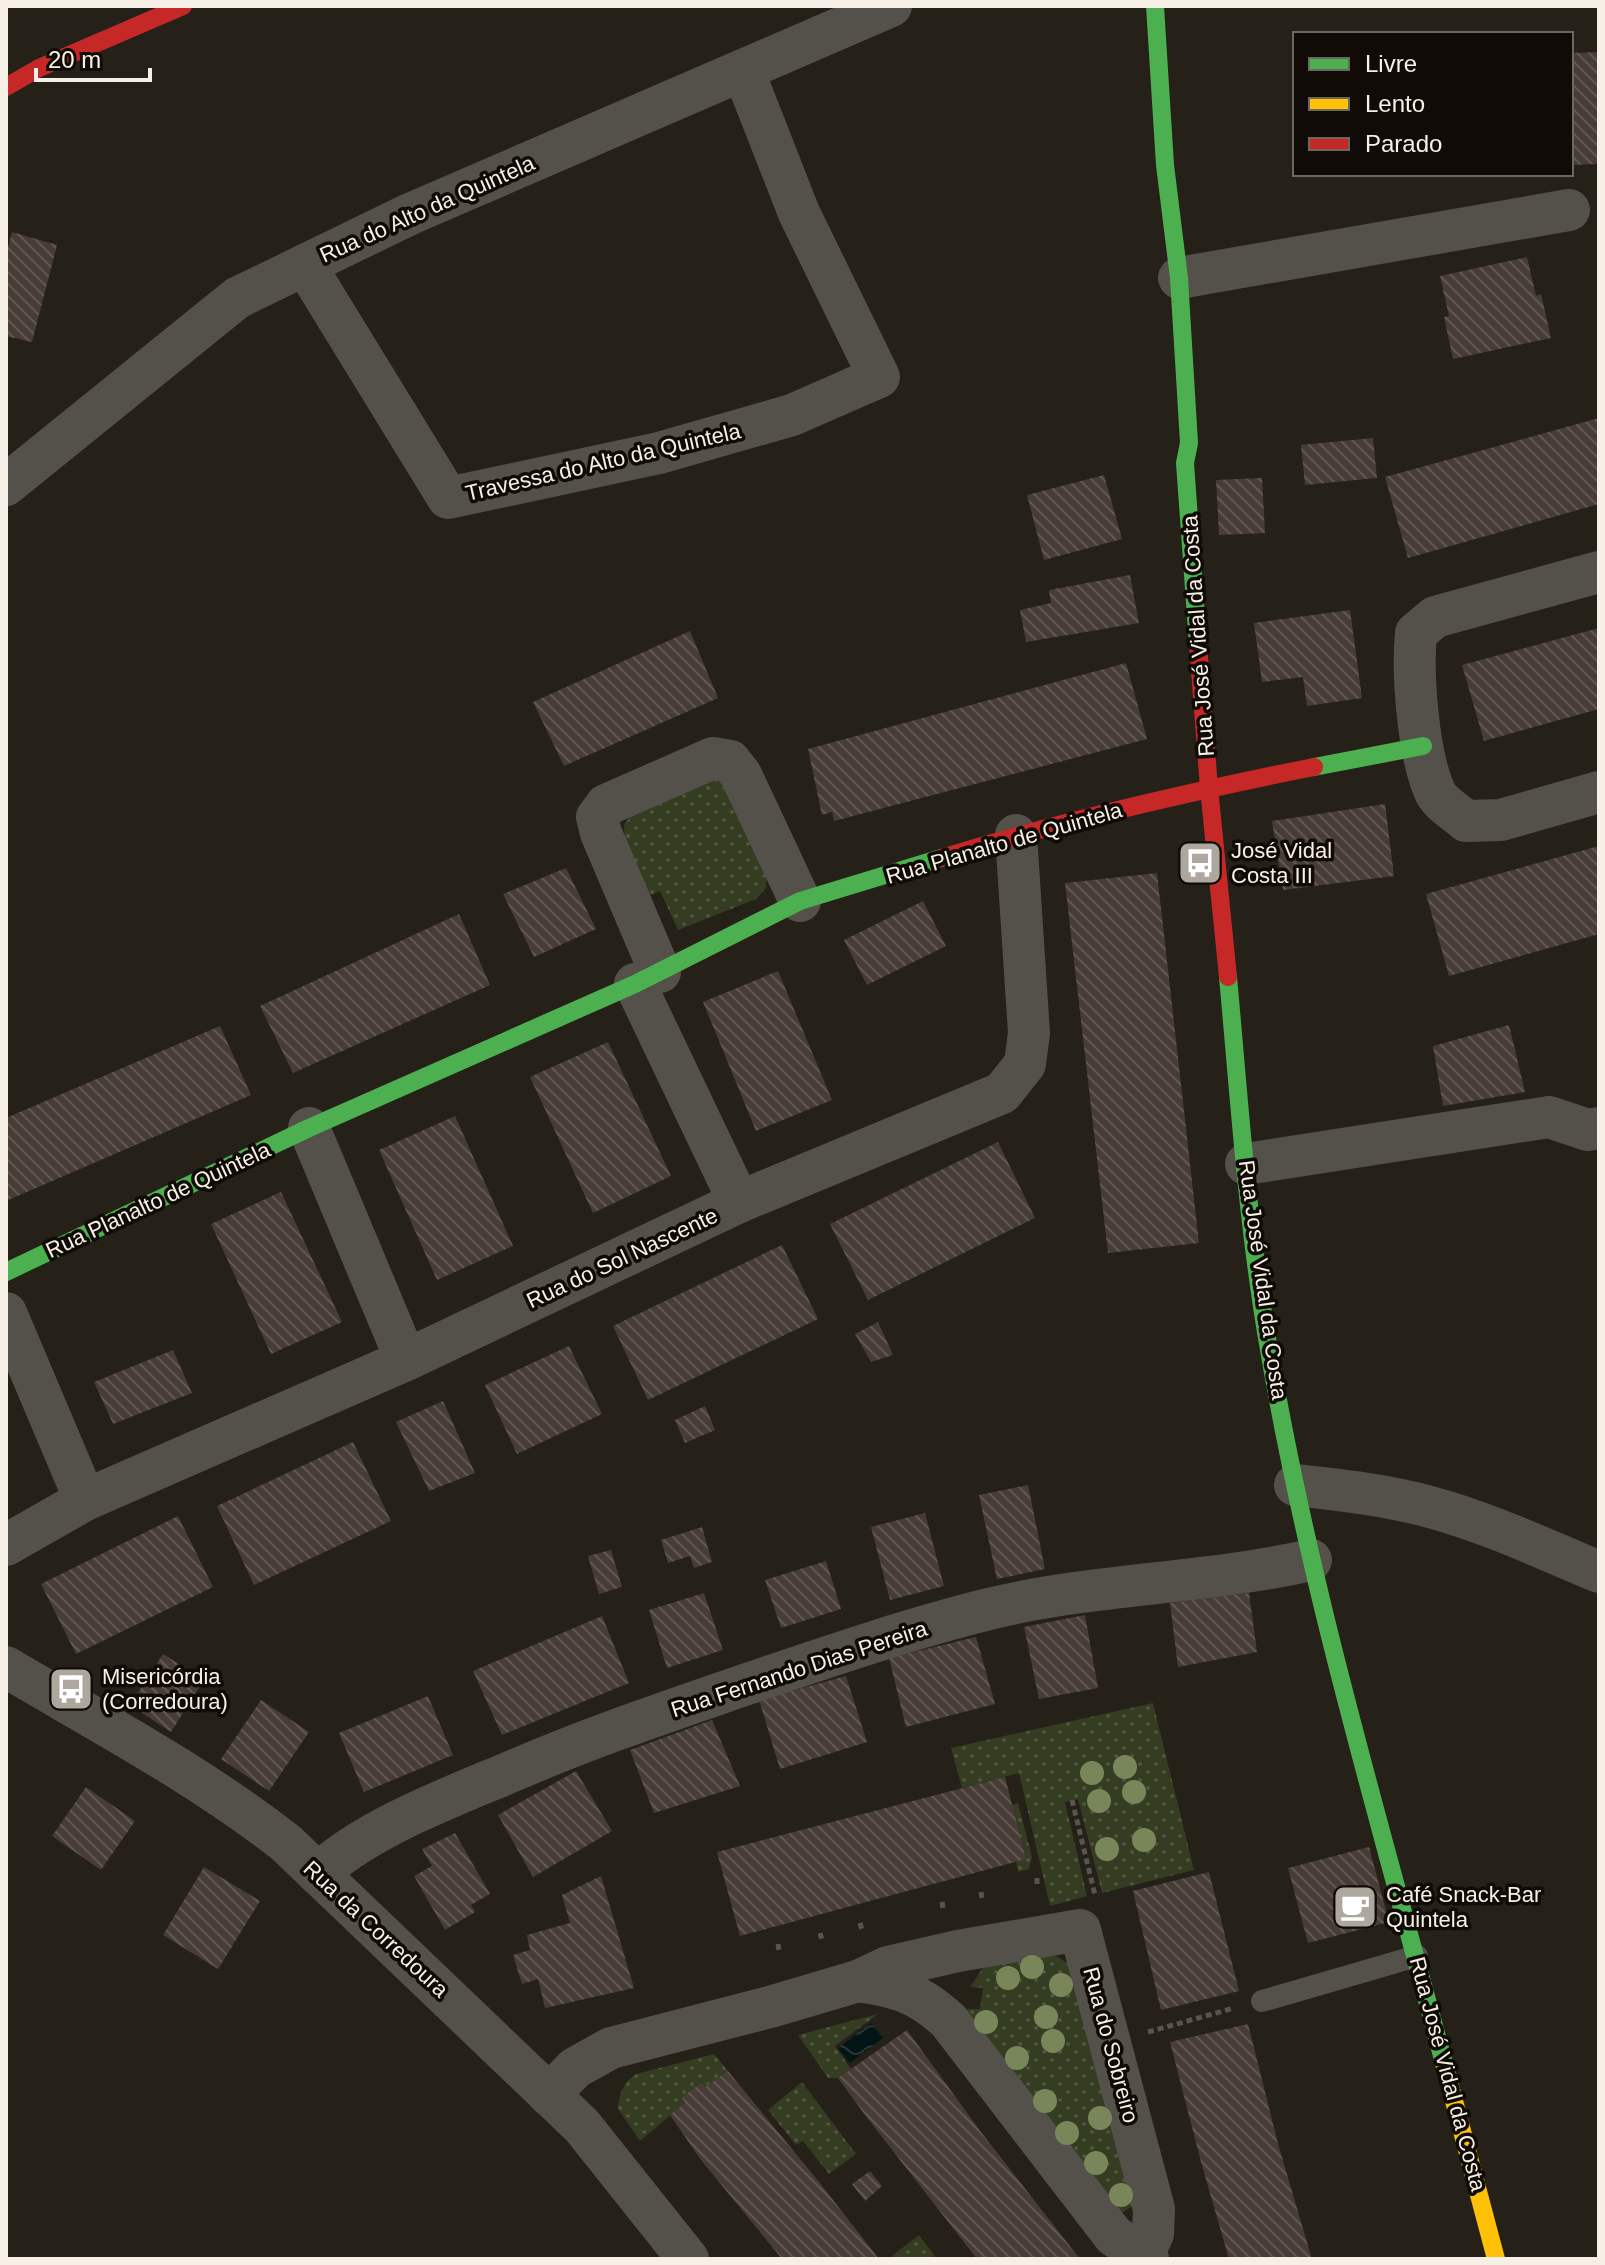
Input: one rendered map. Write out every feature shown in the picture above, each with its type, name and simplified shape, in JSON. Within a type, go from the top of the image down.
[{"type":"main road","points":[[6,87],[39,68],[183,6]]},
{"type":"main road","name":"Rua José Vidal da Costa","points":[[1155,6],[1165,165],[1179,278],[1189,443],[1185,463],[1209,788],[1246,1164],[1267,1337],[1311,1560],[1496,2259]]},
{"type":"main road","name":"Rua Planalto de Quintela","points":[[6,1272],[309,1128],[648,978],[800,901],[1016,835],[1209,788],[1423,746]]},
{"type":"street","name":"Rua do Alto da Quintela","points":[[6,485],[237,298],[410,214],[891,6]]},
{"type":"street","name":"Travessa do Alto da Quintela","points":[[305,265],[448,498],[659,453],[792,415],[879,377],[799,213],[743,70]]},
{"type":"street","points":[[1179,278],[1569,210]]},
{"type":"street","points":[[1599,572],[1435,617],[1416,633],[1413,664],[1423,746],[1436,794],[1466,821],[1501,820],[1599,792]]},
{"type":"street","points":[[739,1202],[648,978],[597,817],[606,805],[713,758],[730,761],[741,775],[800,901]]},
{"type":"street","name":"Rua do Sol Nascente","points":[[6,1545],[85,1500],[406,1360],[739,1202],[1002,1093],[1025,1064],[1029,1033],[1016,835]]},
{"type":"street","points":[[1246,1164],[1549,1117],[1588,1130],[1599,1128]]},
{"type":"street","points":[[309,1128],[406,1360]]},
{"type":"street","points":[[6,1313],[85,1500]]},
{"type":"street","points":[[1295,1485],[1355,1491],[1431,1507],[1494,1528],[1599,1572]]},
{"type":"street","name":"Rua Fernando Dias Pereira","points":[[318,1874],[346,1852],[419,1810],[593,1737],[815,1661],[991,1609],[1116,1588],[1266,1570],[1311,1560]]},
{"type":"street","name":"Rua da Corredoura","points":[[6,1667],[87,1713],[256,1819],[318,1874],[582,2126],[688,2259]]},
{"type":"street","name":"Rua do Sobreiro","points":[[549,2095],[575,2068],[611,2048],[725,2020],[858,1981],[888,1967],[958,1951],[1080,1930],[1154,2209],[1153,2234],[1146,2254],[1114,2236],[948,2020],[926,2000],[895,1986],[858,1981]]},
{"type":"street","points":[[948,2020],[955,1984],[965,1968],[989,1947]]},
{"type":"lane","points":[[1262,2001],[1417,1956]]},
{"type":"path","points":[[1072,1800],[1096,1900]]},
{"type":"path","points":[[1037,1876],[1037,1884]]},
{"type":"path","points":[[1140,2035],[1240,2007]]},
{"type":"green space","points":[[708,780],[723,780],[767,873],[766,888],[756,899],[678,930],[660,891],[648,896],[625,842],[624,824],[634,813]]},
{"type":"green space","points":[[1153,1703],[1194,1870],[1102,1893],[1078,1799],[1065,1802],[1087,1896],[1050,1906],[1019,1773],[962,1788],[951,1748]]},
{"type":"green space","points":[[1018,1803],[1032,1857],[1029,1869],[1018,1872],[1016,1862],[1026,1858],[1012,1805]]},
{"type":"green space","points":[[1036,1951],[1056,1956],[1070,1965],[1135,2205],[1122,2212],[1109,2208],[965,2022],[967,2009],[980,2009],[983,1988],[970,1987],[983,1968]]},
{"type":"green space","points":[[878,2014],[835,2046],[851,2069],[838,2078],[828,2078],[798,2035]]},
{"type":"green space","points":[[714,2054],[728,2071],[705,2087],[701,2083],[682,2097],[685,2103],[640,2141],[618,2109],[621,2093],[628,2081],[636,2074]]},
{"type":"green space","points":[[802,2082],[856,2154],[829,2174],[803,2141],[796,2145],[768,2110]]},
{"type":"green space","points":[[919,2235],[937,2259],[894,2259],[892,2256]]},
{"type":"water","points":[[871,2023],[883,2038],[850,2063],[838,2048]]},
{"type":"building","points":[[1599,52],[1599,164],[1573,165],[1573,53]]},
{"type":"building","points":[[12,232],[57,245],[32,342],[6,336],[6,255]]},
{"type":"building","points":[[1527,257],[1536,296],[1541,294],[1551,338],[1453,359],[1444,317],[1449,316],[1440,276]]},
{"type":"building","points":[[1599,418],[1599,504],[1408,558],[1385,477]]},
{"type":"building","points":[[1373,438],[1377,478],[1305,485],[1301,445]]},
{"type":"building","points":[[1104,475],[1122,539],[1044,560],[1027,495]]},
{"type":"building","points":[[1262,478],[1265,533],[1219,535],[1216,480]]},
{"type":"building","points":[[1130,575],[1139,623],[1026,642],[1020,610],[1051,603],[1049,590]]},
{"type":"building","points":[[1350,610],[1362,698],[1307,706],[1303,677],[1262,682],[1254,623]]},
{"type":"building","points":[[1599,628],[1599,709],[1484,741],[1462,665]]},
{"type":"building","points":[[690,631],[718,698],[564,766],[533,702]]},
{"type":"building","points":[[1126,663],[1147,739],[834,821],[832,812],[822,815],[808,749]]},
{"type":"building","points":[[1385,804],[1394,876],[1283,890],[1272,821]]},
{"type":"building","points":[[1599,846],[1599,934],[1449,976],[1426,894]]},
{"type":"building","points":[[566,868],[596,929],[534,957],[503,894]]},
{"type":"building","points":[[1157,873],[1199,1243],[1108,1253],[1065,883]]},
{"type":"building","points":[[923,901],[946,946],[867,985],[844,940]]},
{"type":"building","points":[[459,914],[490,985],[293,1073],[260,1006]]},
{"type":"building","points":[[778,971],[832,1100],[756,1131],[703,1002]]},
{"type":"building","points":[[1509,1025],[1525,1092],[1443,1106],[1433,1046]]},
{"type":"building","points":[[220,1026],[251,1095],[6,1201],[6,1118]]},
{"type":"building","points":[[608,1042],[671,1176],[593,1213],[530,1077]]},
{"type":"building","points":[[455,1116],[513,1246],[437,1280],[379,1150]]},
{"type":"building","points":[[998,1142],[1035,1218],[868,1300],[830,1224]]},
{"type":"building","points":[[281,1192],[342,1322],[271,1354],[211,1224]]},
{"type":"building","points":[[782,1245],[818,1319],[648,1400],[613,1326]]},
{"type":"building","points":[[878,1322],[893,1355],[871,1362],[855,1334]]},
{"type":"building","points":[[569,1346],[602,1414],[517,1454],[485,1385]]},
{"type":"building","points":[[173,1350],[192,1393],[113,1424],[94,1382]]},
{"type":"building","points":[[443,1401],[475,1473],[429,1491],[396,1422]]},
{"type":"building","points":[[705,1406],[715,1430],[685,1443],[675,1420]]},
{"type":"building","points":[[353,1442],[391,1521],[254,1585],[217,1506]]},
{"type":"building","points":[[1028,1485],[1045,1569],[997,1579],[979,1495]]},
{"type":"building","points":[[925,1513],[944,1586],[890,1600],[871,1527]]},
{"type":"building","points":[[178,1516],[213,1587],[76,1654],[41,1584]]},
{"type":"building","points":[[702,1527],[712,1562],[694,1568],[690,1556],[668,1563],[661,1540]]},
{"type":"building","points":[[611,1550],[622,1587],[599,1594],[588,1556]]},
{"type":"building","points":[[826,1561],[841,1609],[781,1628],[765,1580]]},
{"type":"building","points":[[704,1593],[723,1650],[667,1668],[649,1610]]},
{"type":"building","points":[[1249,1593],[1257,1652],[1178,1667],[1170,1603]]},
{"type":"building","points":[[1085,1615],[1098,1688],[1039,1699],[1024,1627]]},
{"type":"building","points":[[602,1616],[629,1683],[502,1735],[473,1671]]},
{"type":"building","points":[[976,1637],[995,1704],[906,1727],[889,1658]]},
{"type":"building","points":[[163,1654],[204,1680],[171,1732],[130,1705]]},
{"type":"building","points":[[846,1676],[867,1742],[780,1769],[759,1700]]},
{"type":"building","points":[[428,1696],[453,1755],[364,1792],[339,1733]]},
{"type":"building","points":[[261,1700],[309,1732],[269,1791],[221,1759]]},
{"type":"building","points":[[712,1720],[740,1786],[654,1813],[630,1750]]},
{"type":"building","points":[[576,1771],[612,1831],[533,1877],[498,1815]]},
{"type":"building","points":[[1005,1777],[1026,1859],[740,1936],[717,1852]]},
{"type":"building","points":[[86,1787],[135,1821],[101,1870],[52,1836]]},
{"type":"building","points":[[455,1833],[490,1894],[471,1905],[475,1912],[445,1930],[414,1876],[432,1866],[422,1849]]},
{"type":"building","points":[[1369,1847],[1389,1922],[1308,1943],[1288,1868]]},
{"type":"building","points":[[204,1867],[260,1901],[218,1969],[163,1935]]},
{"type":"building","points":[[1209,1872],[1239,1991],[1161,2010],[1133,1891]]},
{"type":"building","points":[[601,1876],[634,1988],[545,2008],[538,1979],[522,1984],[513,1955],[530,1950],[527,1935],[570,1923],[562,1895]]},
{"type":"building","points":[[1248,2024],[1278,2144],[1312,2259],[1229,2259],[1201,2162],[1170,2042]]},
{"type":"building","points":[[907,2030],[981,2132],[1080,2259],[977,2259],[865,2115],[838,2078]]},
{"type":"building","points":[[728,2071],[879,2259],[782,2259],[701,2160],[670,2115],[685,2103],[682,2097],[701,2083],[705,2087]]},
{"type":"building","points":[[870,2171],[882,2186],[865,2201],[852,2184]]},
{"type":"traffic: fast","points":[[1155,6],[1165,165],[1179,278],[1189,443],[1185,463],[1198,644]]},
{"type":"traffic: fast","points":[[1314,767],[1423,746]]},
{"type":"traffic: fast","points":[[6,1272],[309,1128],[635,984],[800,901],[941,858]]},
{"type":"traffic: fast","points":[[1228,977],[1254,1248],[1284,1430],[1324,1614],[1445,2067]]},
{"type":"traffic: slow","points":[[1445,2067],[1496,2259]]},
{"type":"traffic: jam","points":[[6,87],[39,68],[183,6]]},
{"type":"traffic: jam","points":[[1198,644],[1228,977]]},
{"type":"traffic: jam","points":[[941,858],[1126,808],[1314,767]]},
{"type":"place","name":"José Vidal Costa III","points":[[1200,863]]},
{"type":"place","name":"Misericórdia (Corredoura)","points":[[71,1689]]},
{"type":"place","name":"Café Snack-Bar Quintela","points":[[1355,1907]]}]
